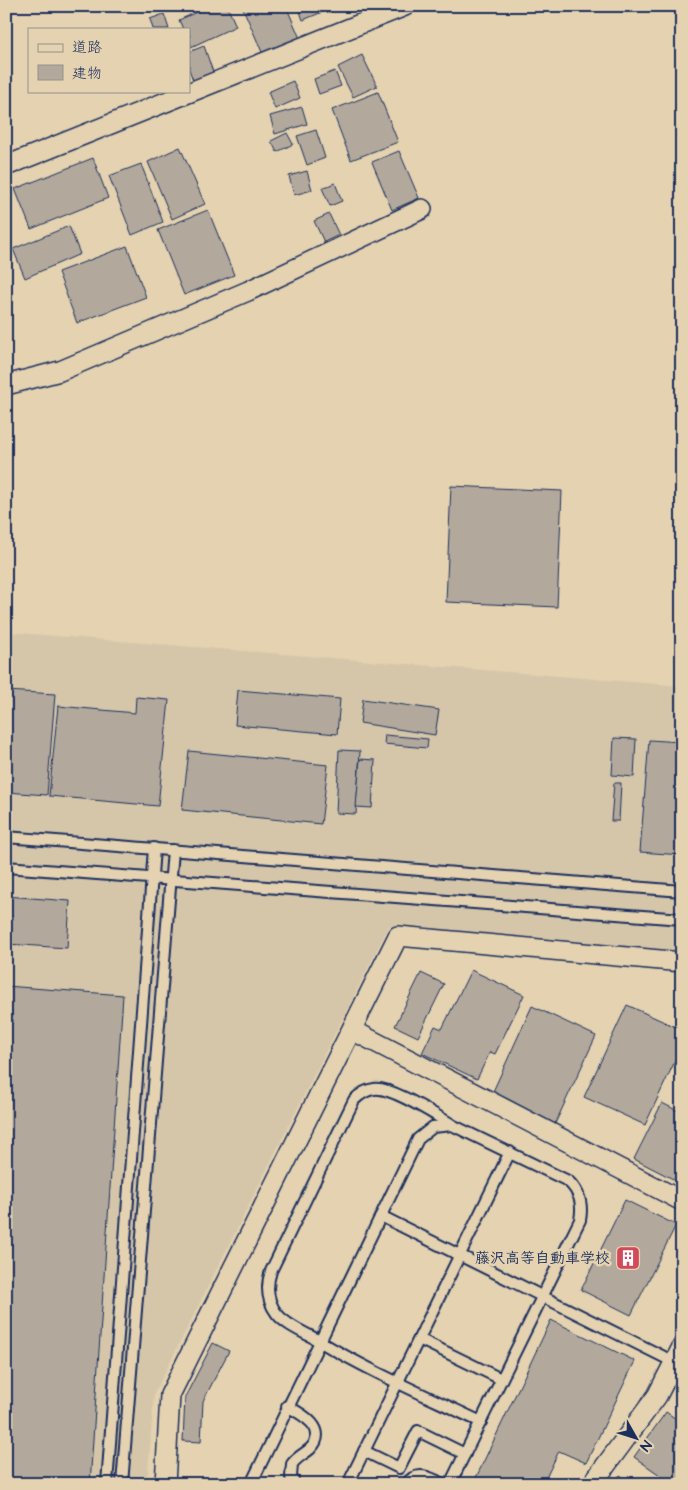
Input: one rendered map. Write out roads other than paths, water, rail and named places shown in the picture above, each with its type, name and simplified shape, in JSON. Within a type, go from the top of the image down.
[{"type":"street","points":[[6,166],[405,6]]},
{"type":"street","points":[[6,385],[60,371],[248,291],[422,209]]},
{"type":"street","points":[[165,1484],[170,1395],[398,936],[682,962]]},
{"type":"street","points":[[352,1030],[682,1202]]},
{"type":"street","points":[[592,1484],[657,1396],[678,1354]]},
{"type":"lane","points":[[6,837],[682,891]]},
{"type":"lane","points":[[107,1484],[154,848]]},
{"type":"lane","points":[[122,1484],[173,850]]},
{"type":"lane","points":[[6,867],[682,919]]},
{"type":"lane","points":[[450,1484],[481,1422],[542,1296],[580,1220],[581,1204],[574,1187],[568,1181],[452,1125],[418,1104],[385,1090],[376,1088],[367,1090],[354,1100],[268,1278],[267,1290],[270,1302],[277,1314],[319,1341],[481,1422]]},
{"type":"lane","points":[[251,1484],[287,1406],[421,1135],[433,1127],[452,1125]]},
{"type":"lane","points":[[348,1484],[510,1152]]},
{"type":"lane","points":[[381,1216],[542,1296],[678,1354]]},
{"type":"lane","points":[[419,1338],[501,1380]]},
{"type":"lane","points":[[287,1406],[311,1421],[317,1432],[314,1444],[292,1464],[291,1476],[296,1484]]},
{"type":"lane","points":[[364,1451],[399,1468],[418,1431],[465,1454]]},
{"type":"lane","points":[[406,1484],[414,1477],[422,1475],[443,1484]]},
{"type":"place","name":"藤沢高等自動車学校","points":[[628,1258]]}]
